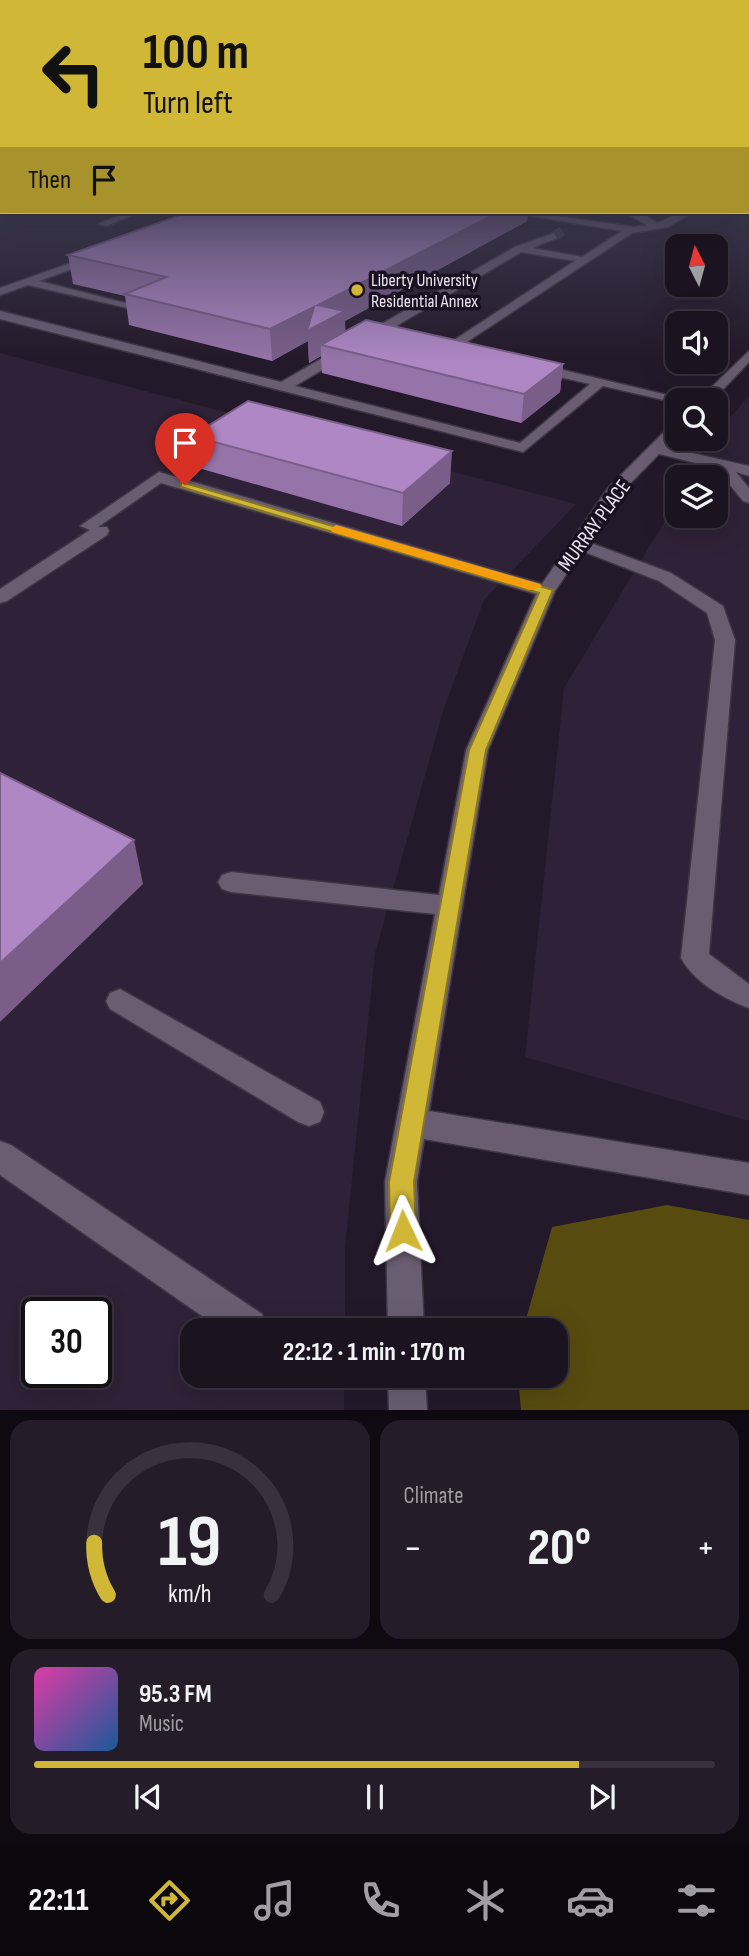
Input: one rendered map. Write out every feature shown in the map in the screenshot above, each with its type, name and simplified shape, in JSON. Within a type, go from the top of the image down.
[{"type":"street","points":[[283,387],[519,249],[563,231]]},
{"type":"street","points":[[474,354],[442,346],[633,231]]},
{"type":"street","points":[[519,249],[584,260]]},
{"type":"street","points":[[0,292],[104,254]]},
{"type":"street","points":[[28,282],[141,310]]},
{"type":"street","points":[[0,315],[523,448],[600,382]]},
{"type":"street","points":[[378,331],[402,337]]},
{"type":"street","points":[[717,388],[749,355]]},
{"type":"street","points":[[524,365],[665,397]]},
{"type":"street","name":"MURRAY PLACE","points":[[406,1318],[401,1182],[477,750],[546,590],[614,492],[665,440]]},
{"type":"street","points":[[656,449],[716,465]]},
{"type":"street","points":[[728,468],[749,471]]},
{"type":"street","points":[[728,473],[749,498]]},
{"type":"street","points":[[0,597],[95,528],[159,477],[546,590]]},
{"type":"street","points":[[578,544],[665,577],[716,610],[724,640],[695,958],[733,990],[749,996]]},
{"type":"street","points":[[231,882],[450,906]]},
{"type":"street","points":[[120,1001],[309,1112]]},
{"type":"street","points":[[412,1123],[749,1179]]},
{"type":"street","points":[[0,1156],[236,1318]]},
{"type":"street","points":[[407,1388],[408,1410]]},
{"type":"shaded area","points":[[0,353],[576,504],[484,600],[444,708],[375,953],[345,1248],[345,1318],[180,1318],[180,1388],[344,1388],[344,1410],[0,1410]]},
{"type":"shaded area","points":[[749,396],[749,1121],[525,1057],[564,688],[665,521],[665,528],[728,528],[728,465],[699,465],[708,451],[728,451],[728,420]]},
{"type":"shaded area","points":[[667,1205],[749,1220],[749,1410],[521,1410],[519,1388],[568,1388],[568,1318],[526,1318],[552,1227]]},
{"type":"building","points":[[136,231],[462,231],[318,305],[345,311],[307,331],[314,307],[270,329],[125,294],[166,277],[68,255]]},
{"type":"building","points":[[366,320],[563,364],[524,394],[321,345]]},
{"type":"building","points":[[248,401],[452,451],[403,493],[192,436]]},
{"type":"building","points":[[0,773],[134,840],[0,963]]},
{"type":"tunnel","points":[[554,236],[563,231]]},
{"type":"slow traffic","points":[[336,529],[535,587]]},
{"type":"place","name":"Liberty University Residential Annex","points":[[357,290]]},
{"type":"route","points":[[185,485],[546,590],[477,750],[401,1182],[403,1231]]}]
